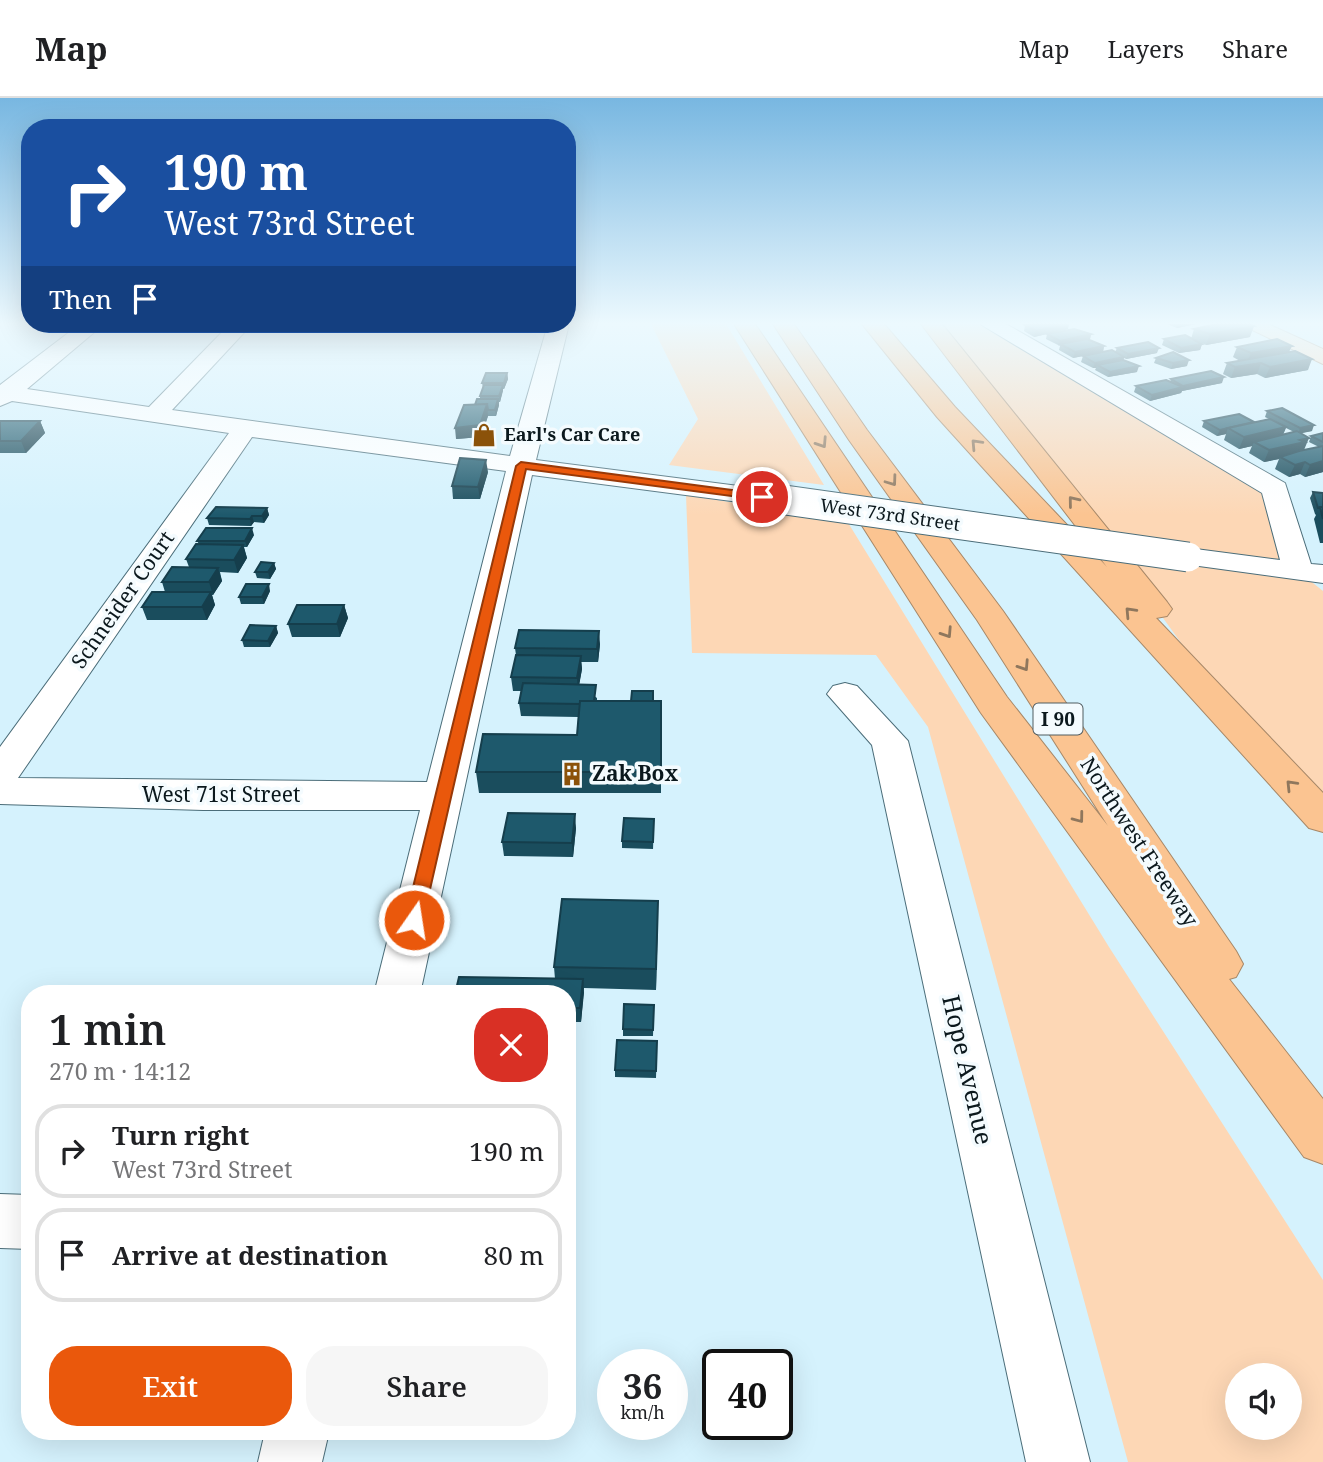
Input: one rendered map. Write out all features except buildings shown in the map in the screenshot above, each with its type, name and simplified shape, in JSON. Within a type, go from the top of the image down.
[{"type":"highway","points":[[786,388],[994,705],[1323,1140]]},
{"type":"highway","name":"Northwest Freeway","points":[[826,388],[992,618],[1323,1122]]},
{"type":"highway","points":[[927,388],[1323,818]]},
{"type":"highway","points":[[983,388],[1129,571],[1260,752]]},
{"type":"street","points":[[155,414],[180,388]]},
{"type":"street","points":[[399,985],[442,796],[542,388]]},
{"type":"street","points":[[1100,388],[1275,489],[1310,572]]},
{"type":"street","name":"West 73rd Street","points":[[2,395],[247,426],[521,466],[1310,572]]},
{"type":"street","name":"Schneider Court","points":[[0,775],[247,426]]},
{"type":"street","name":"Hope Avenue","points":[[845,694],[890,741],[1058,1462]]},
{"type":"street","name":"West 71st Street","points":[[0,791],[203,796],[442,796]]},
{"type":"street","points":[[0,1221],[21,1222]]},
{"type":"street","points":[[290,1462],[295,1440]]},
{"type":"shaded area","points":[[682,388],[765,388],[824,485],[669,465],[698,419]]},
{"type":"shaded area","points":[[982,388],[1100,388],[1275,489],[1298,571],[1323,591],[1323,818],[1260,752],[1129,571]]},
{"type":"shaded area","points":[[686,495],[847,521],[1109,947],[1323,1280],[1323,1462],[1128,1462],[928,727],[876,655],[692,653]]},
{"type":"place","name":"Earl's Car Care","points":[[484,435]]},
{"type":"place","name":"Zak Box","points":[[572,774]]},
{"type":"route","points":[[414,920],[521,466],[762,497]]}]
